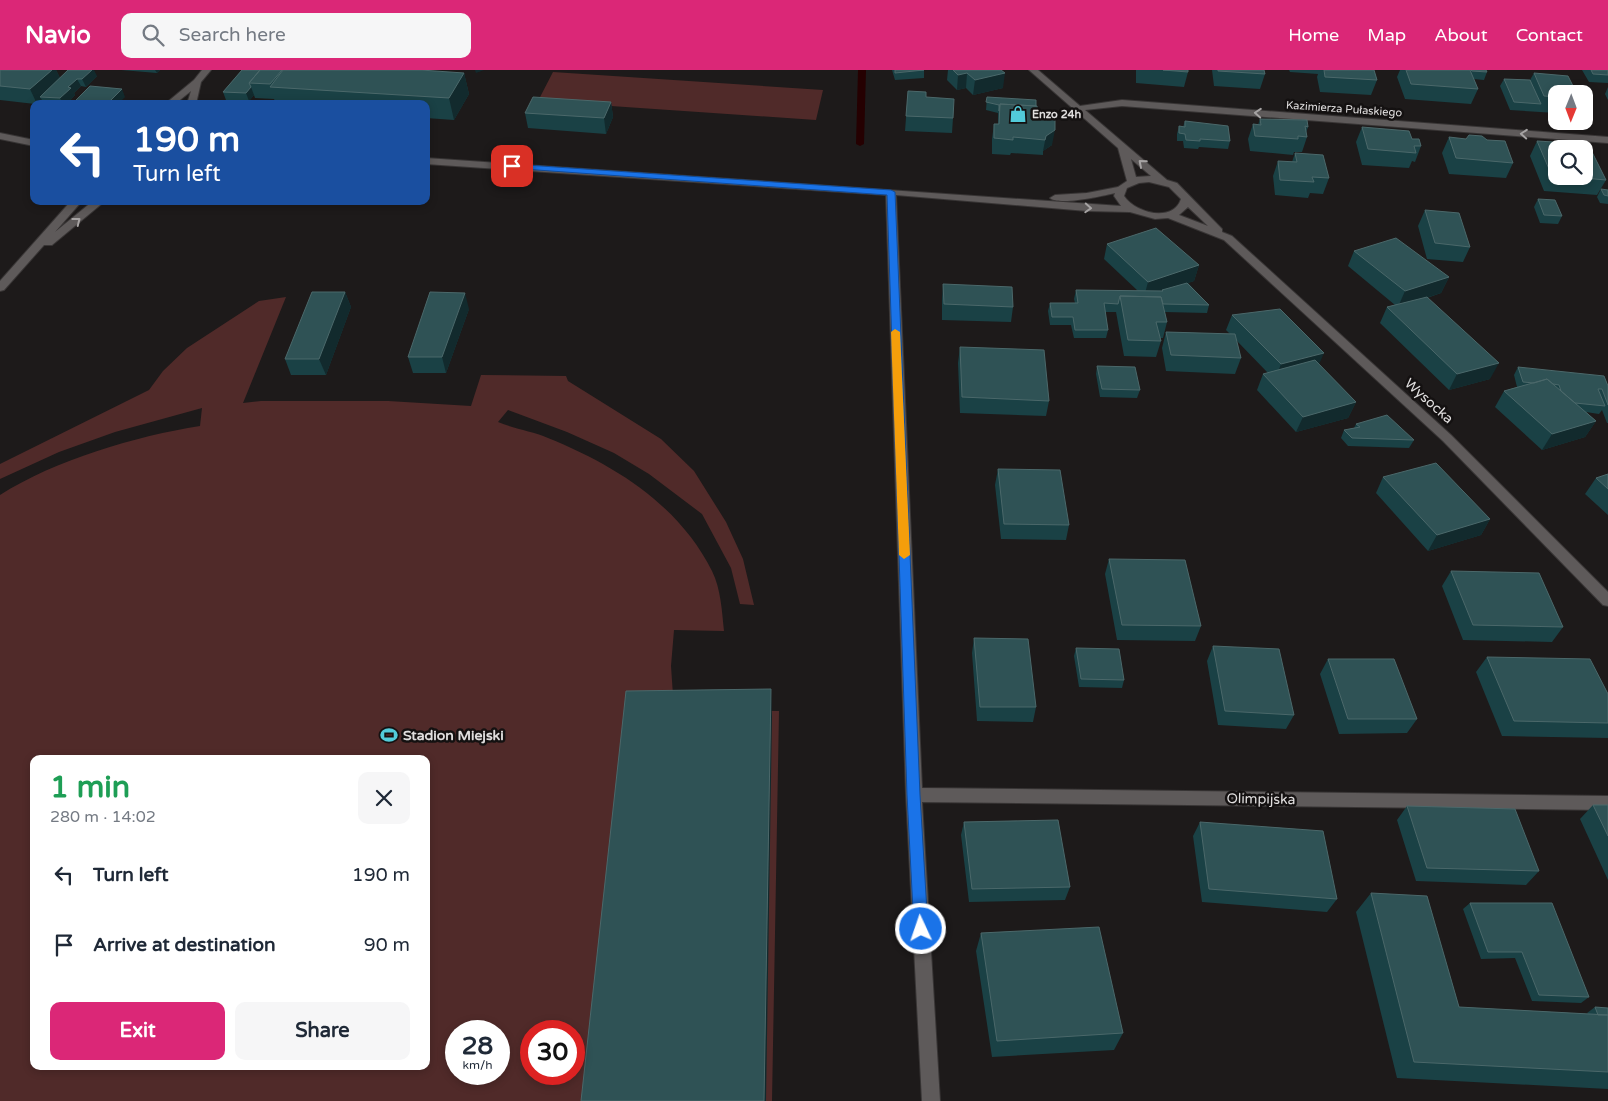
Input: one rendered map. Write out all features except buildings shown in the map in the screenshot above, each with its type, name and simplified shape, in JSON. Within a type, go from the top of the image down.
[{"type":"street","points":[[174,100],[197,82],[207,70]]},
{"type":"street","points":[[1033,70],[1162,181]]},
{"type":"street","points":[[193,100],[197,82]]},
{"type":"street","name":"Kazimierza Pułaskiego","points":[[1078,109],[1094,105],[1122,103],[1608,140]]},
{"type":"street","points":[[0,135],[30,134]]},
{"type":"street","points":[[0,135],[30,142]]},
{"type":"street","points":[[1122,145],[1132,181]]},
{"type":"street","points":[[430,161],[891,192],[1087,208],[1131,209],[1150,215],[1169,215],[1182,208],[1186,198],[1178,188],[1162,181],[1149,179],[1132,181],[1120,189],[1070,198],[969,198]]},
{"type":"street","points":[[1120,189],[1120,199],[1131,209]]},
{"type":"street","points":[[891,192],[914,795],[931,1101]]},
{"type":"street","name":"Wysocka","points":[[1186,198],[1220,233],[1447,438],[1608,601]]},
{"type":"street","points":[[0,288],[26,261],[74,205]]},
{"type":"street","points":[[26,261],[95,205]]},
{"type":"street","name":"Wysocka","points":[[1169,215],[1220,233]]},
{"type":"street","name":"Olimpijska","points":[[914,795],[1608,803]]},
{"type":"shaded area","points":[[553,72],[823,90],[816,120],[538,101]]},
{"type":"shaded area","name":"Stadion Miejski","points":[[286,297],[243,403],[261,401],[388,401],[471,406],[481,375],[566,376],[568,381],[661,439],[694,471],[726,522],[743,559],[754,605],[740,604],[731,568],[702,514],[649,474],[614,453],[567,432],[508,410],[498,422],[548,438],[597,461],[621,475],[663,507],[682,526],[698,547],[712,571],[717,585],[721,601],[724,631],[674,630],[671,666],[674,710],[779,711],[772,1101],[0,1101],[0,495],[45,471],[97,451],[149,436],[200,426],[202,408],[115,432],[59,452],[0,479],[0,464],[149,390],[163,371],[187,348],[259,301]]},
{"type":"waterway","points":[[860,144],[862,70]]},
{"type":"slow traffic","points":[[895,332],[904,555]]},
{"type":"place","name":"Enzo 24h","points":[[1018,114]]},
{"type":"place","name":"Stadion Miejski","points":[[389,735]]},
{"type":"route","points":[[512,166],[891,192],[914,795],[921,929]]}]
